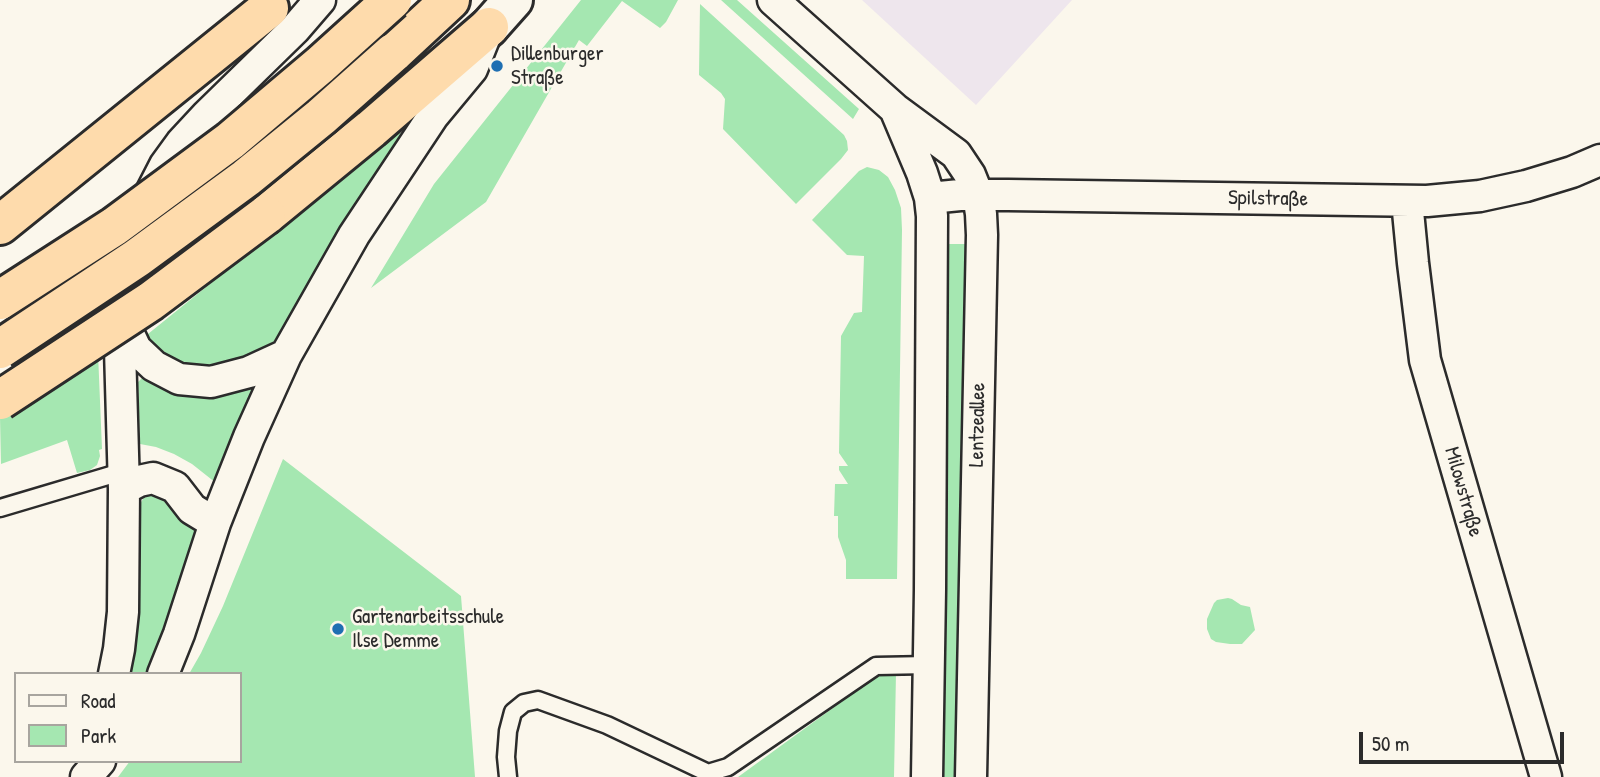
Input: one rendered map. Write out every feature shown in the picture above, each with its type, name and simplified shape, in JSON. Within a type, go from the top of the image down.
[{"type":"highway","points":[[0,301],[115,226],[219,149],[320,65],[392,0]]},
{"type":"highway","points":[[0,349],[137,258],[246,178],[321,117],[450,0]]},
{"type":"highway","points":[[0,225],[275,4]]},
{"type":"highway","points":[[0,400],[151,301],[266,215],[371,129],[501,13]]},
{"type":"street","points":[[114,672],[123,612],[124,482],[119,314],[126,257],[139,218],[165,165],[181,143],[295,29],[320,0]]},
{"type":"street","name":"Lentzeallee","points":[[773,0],[895,109],[956,154],[970,175],[978,195],[982,235],[971,777]]},
{"type":"street","points":[[164,672],[248,437],[286,355],[354,234],[433,116],[472,69],[501,13]]},
{"type":"street","name":"Lentzeallee","points":[[895,109],[922,173],[930,198],[932,216],[927,777]]},
{"type":"street","name":"Spilstraße","points":[[930,198],[978,195],[1407,201],[1457,199],[1503,192],[1549,180],[1600,160]]},
{"type":"street","name":"Milowstraße","points":[[1407,201],[1425,359],[1546,777]]},
{"type":"street","points":[[119,314],[136,349],[154,366],[179,380],[211,382],[249,372],[286,355]]},
{"type":"street","points":[[124,482],[153,478],[175,487],[192,509],[215,523]]},
{"type":"street","points":[[86,777],[98,763]]},
{"type":"lane","points":[[0,508],[110,475],[124,482]]},
{"type":"lane","points":[[508,777],[506,757],[513,712],[524,703],[538,700],[607,725],[707,775],[728,767],[876,666],[929,665]]},
{"type":"shaded area","points":[[862,0],[1072,0],[976,105]]},
{"type":"green space","points":[[581,0],[678,0],[660,28],[622,1],[587,46],[579,40],[486,202],[371,288],[434,184]]},
{"type":"green space","points":[[721,0],[737,0],[859,109],[853,119]]},
{"type":"green space","points":[[700,4],[844,135],[847,141],[848,150],[841,159],[796,204],[723,129],[725,99],[699,75]]},
{"type":"green space","points":[[398,132],[404,135],[340,230],[269,348],[235,369],[179,368],[143,338]]},
{"type":"green space","points":[[867,167],[879,170],[888,177],[901,208],[897,579],[846,579],[846,560],[838,537],[838,516],[834,516],[835,484],[848,484],[839,470],[839,466],[848,466],[839,453],[841,336],[854,313],[862,312],[864,256],[847,255],[812,220],[859,171]]},
{"type":"green space","points":[[947,244],[968,244],[959,777],[940,777]]},
{"type":"green space","points":[[98,353],[102,449],[99,450],[97,465],[77,473],[67,440],[1,464],[0,417]]},
{"type":"green space","points":[[148,372],[221,394],[253,387],[254,391],[216,483],[174,454],[140,444],[138,382]]},
{"type":"green space","name":"Gartenarbeitsschule Ilse Demme","points":[[283,459],[461,596],[475,777],[118,777],[128,763],[242,763],[242,672],[190,672],[223,606]]},
{"type":"green space","points":[[156,489],[194,527],[195,535],[171,617],[150,667],[147,672],[128,672],[138,508],[150,491]]},
{"type":"green space","points":[[1228,598],[1250,607],[1255,630],[1242,644],[1216,642],[1211,639],[1207,629],[1207,619],[1214,603]]},
{"type":"green space","points":[[881,673],[896,673],[894,777],[738,777]]},
{"type":"place","name":"Dillenburger Straße","points":[[497,66]]},
{"type":"place","name":"Gartenarbeitsschule Ilse Demme","points":[[338,629]]}]
